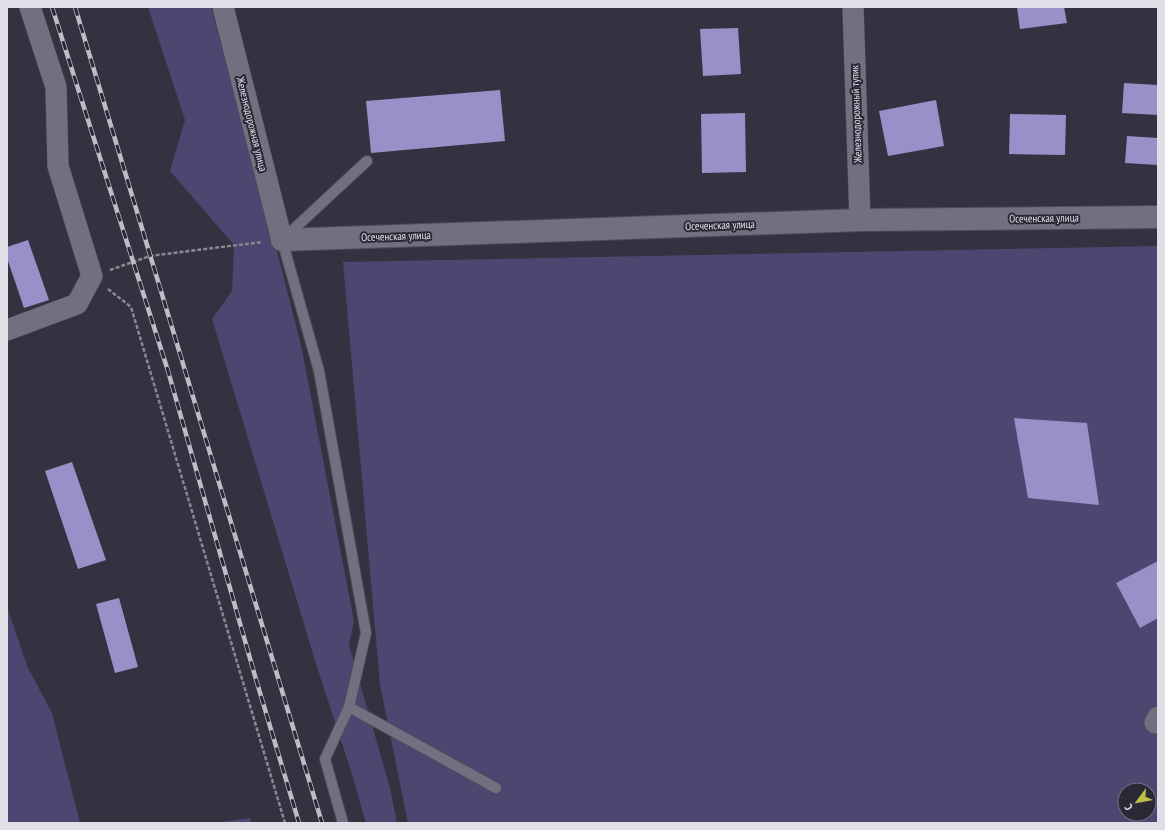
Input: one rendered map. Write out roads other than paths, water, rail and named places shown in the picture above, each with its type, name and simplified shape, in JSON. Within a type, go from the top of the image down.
[{"type":"street","points":[[7,330],[77,304],[92,276],[58,166],[56,87],[30,7]]},
{"type":"street","name":"Железнодорожная улица","points":[[223,7],[282,240]]},
{"type":"street","name":"Железнодорожный тупик","points":[[853,7],[860,220]]},
{"type":"street","name":"Осеченская улица","points":[[282,240],[860,220],[1158,217]]},
{"type":"lane","points":[[343,823],[325,759],[349,707],[366,633],[318,371],[282,240],[367,162]]},
{"type":"lane","points":[[349,707],[496,788]]},
{"type":"railway","points":[[52,7],[168,371],[255,676],[299,823]]},
{"type":"railway","points":[[75,7],[322,823]]}]
